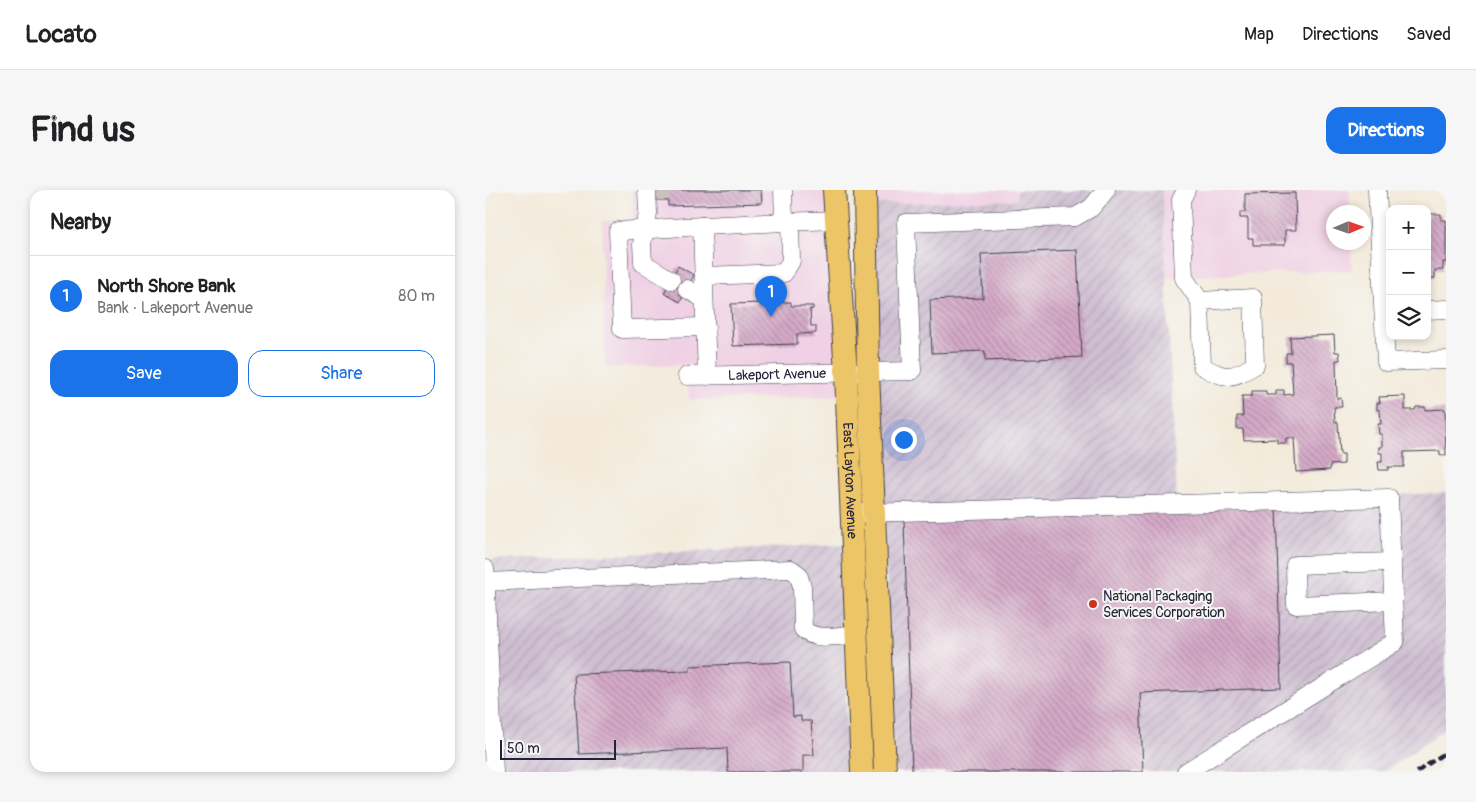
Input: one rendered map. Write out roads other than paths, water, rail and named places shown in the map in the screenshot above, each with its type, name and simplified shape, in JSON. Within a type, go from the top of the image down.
[{"type":"main road","name":"East Layton Avenue","points":[[835,190],[837,220],[875,512],[885,772]]},
{"type":"main road","name":"East Layton Avenue","points":[[862,772],[852,513],[865,190]]},
{"type":"street","points":[[704,276],[785,273],[791,261],[783,190]]},
{"type":"street","name":"Lakeport Avenue","points":[[687,376],[912,371],[906,223],[1075,217],[1091,208],[1106,190]]},
{"type":"street","points":[[1186,190],[1181,200],[1184,278],[1200,301],[1202,366],[1215,374],[1227,378],[1241,374],[1255,365],[1253,298],[1200,301]]},
{"type":"street","points":[[1377,190],[1386,298]]},
{"type":"street","points":[[654,195],[642,244],[643,263],[671,280]]},
{"type":"street","points":[[706,327],[622,329],[618,231],[646,222],[702,226],[837,220]]},
{"type":"street","points":[[702,226],[707,376]]},
{"type":"street","points":[[687,289],[704,299]]},
{"type":"street","points":[[1431,310],[1446,309]]},
{"type":"street","points":[[1386,340],[1386,362],[1446,360]]},
{"type":"street","points":[[852,513],[1389,498],[1395,642],[1186,772]]},
{"type":"street","points":[[1392,562],[1295,564],[1296,605],[1393,601]]},
{"type":"street","points":[[494,772],[486,576],[791,569],[798,574],[802,586],[803,629],[807,633],[819,636],[857,634]]},
{"type":"tunnel","points":[[660,190],[660,200]]},
{"type":"railway","points":[[1417,772],[1446,752]]},
{"type":"place","name":"North Shore Bank","points":[[771,317]]},
{"type":"place","name":"National Packaging Services Corporation","points":[[1093,604]]}]
